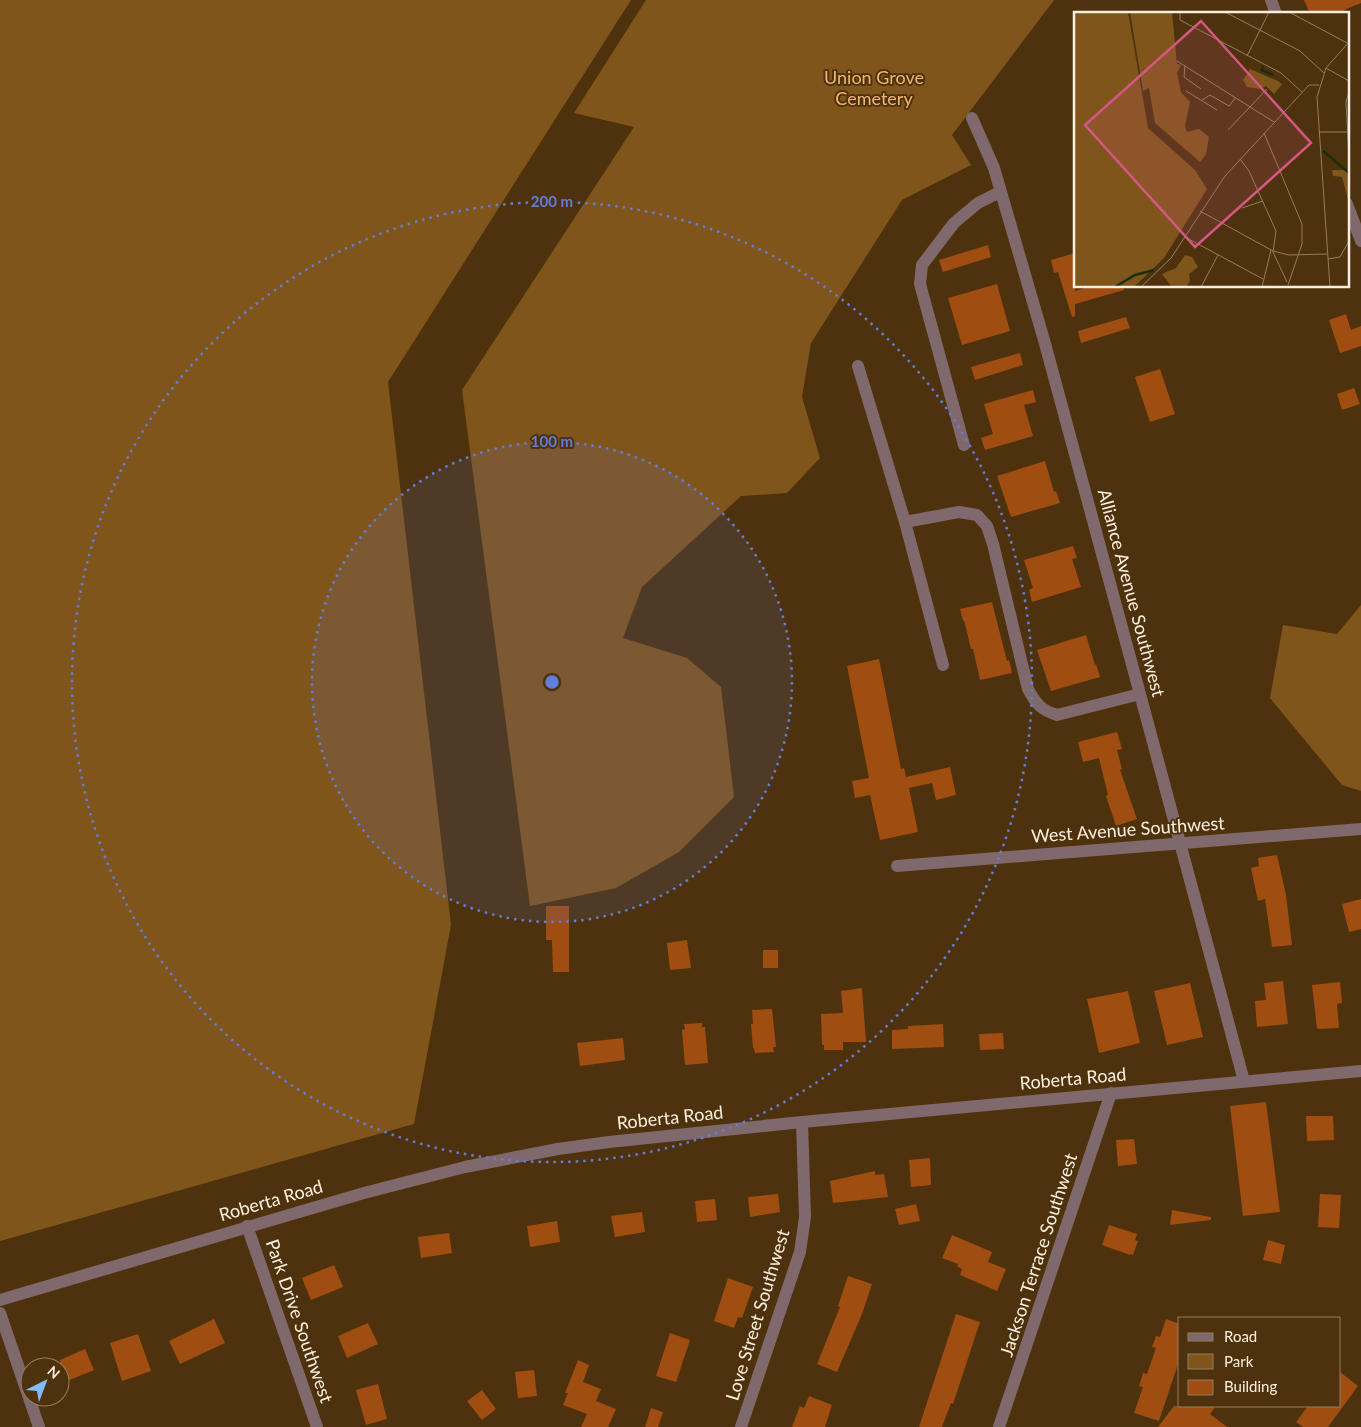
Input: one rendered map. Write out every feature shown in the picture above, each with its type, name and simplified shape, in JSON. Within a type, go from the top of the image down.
[{"type":"street","points":[[1271,0],[1275,12]]},
{"type":"street","name":"Alliance Avenue Southwest","points":[[972,118],[994,168],[1044,340],[1244,1081]]},
{"type":"street","points":[[964,445],[920,284],[922,265],[954,223],[978,204],[1000,192]]},
{"type":"street","points":[[1348,207],[1361,241]]},
{"type":"street","points":[[858,366],[905,522],[942,666]]},
{"type":"street","points":[[905,522],[959,512],[977,515],[986,526],[993,544],[1028,689],[1033,699],[1045,711],[1057,715],[1140,694]]},
{"type":"street","name":"West Avenue Southwest","points":[[897,866],[1361,829]]},
{"type":"street","name":"Roberta Road","points":[[0,1300],[364,1193],[456,1170],[549,1151],[609,1142],[802,1122],[1361,1071]]},
{"type":"street","name":"Jackson Terrace Southwest","points":[[999,1427],[1111,1093]]},
{"type":"street","name":"Love Street Southwest","points":[[741,1427],[800,1252],[805,1217],[802,1122]]},
{"type":"street","name":"Park Drive Southwest","points":[[247,1226],[317,1427]]},
{"type":"street","points":[[0,1313],[39,1427]]},
{"type":"green space","points":[[0,0],[631,0],[388,382],[451,925],[414,1124],[0,1241]]},
{"type":"green space","name":"Union Grove Cemetery","points":[[646,0],[1054,0],[952,135],[971,165],[902,200],[811,343],[802,397],[820,458],[787,493],[741,496],[642,587],[623,638],[687,658],[721,687],[734,797],[679,852],[616,888],[530,906],[462,390],[634,127],[574,113]]},
{"type":"green space","points":[[1361,605],[1361,791],[1342,785],[1270,698],[1283,625],[1337,634]]},
{"type":"building","points":[[1304,0],[1361,0],[1361,3],[1344,10],[1345,12],[1309,12]]},
{"type":"building","points":[[988,245],[991,257],[943,272],[939,260]]},
{"type":"building","points":[[1074,253],[1075,291],[1085,288],[1124,288],[1124,290],[1075,304],[1075,316],[1072,317],[1058,272],[1054,273],[1051,260]]},
{"type":"building","points":[[997,284],[1010,331],[962,345],[948,298]]},
{"type":"building","points":[[1346,314],[1351,330],[1361,326],[1361,346],[1340,353],[1329,320]]},
{"type":"building","points":[[1126,317],[1130,328],[1081,343],[1078,331]]},
{"type":"building","points":[[1020,353],[1023,365],[975,380],[971,367]]},
{"type":"building","points":[[1160,369],[1175,414],[1150,422],[1135,377]]},
{"type":"building","points":[[1354,388],[1360,404],[1342,410],[1337,394]]},
{"type":"building","points":[[1033,390],[1036,402],[1024,405],[1033,436],[985,450],[981,438],[993,434],[984,404]]},
{"type":"building","points":[[1045,461],[1054,492],[1056,491],[1060,503],[1011,517],[997,476]]},
{"type":"building","points":[[1073,546],[1077,558],[1072,559],[1081,587],[1032,602],[1029,590],[1033,588],[1024,560]]},
{"type":"building","points":[[992,602],[1007,661],[1009,660],[1012,673],[980,680],[973,649],[971,649],[960,609]]},
{"type":"building","points":[[1086,635],[1100,677],[1051,691],[1037,650]]},
{"type":"building","points":[[879,659],[901,769],[904,768],[906,777],[950,767],[956,795],[936,800],[932,783],[909,788],[918,832],[880,840],[870,795],[855,798],[852,781],[869,778],[847,666]]},
{"type":"building","points":[[1117,732],[1122,749],[1117,750],[1122,769],[1120,770],[1137,819],[1116,826],[1106,796],[1108,795],[1099,758],[1083,762],[1078,742]]},
{"type":"building","points":[[1277,855],[1286,895],[1292,945],[1272,947],[1265,899],[1258,901],[1251,868],[1259,866],[1258,858]]},
{"type":"building","points":[[1361,899],[1361,929],[1349,932],[1342,904]]},
{"type":"building","points":[[546,906],[569,906],[569,972],[553,972],[552,940],[546,940]]},
{"type":"building","points":[[687,940],[691,968],[670,970],[667,943]]},
{"type":"building","points":[[763,950],[778,950],[778,968],[763,968]]},
{"type":"building","points":[[1283,981],[1288,1024],[1257,1027],[1255,1001],[1266,1000],[1264,983]]},
{"type":"building","points":[[1340,982],[1342,1003],[1337,1004],[1339,1028],[1317,1029],[1312,985]]},
{"type":"building","points":[[1190,983],[1203,1037],[1167,1045],[1154,991]]},
{"type":"building","points":[[862,988],[866,1042],[843,1042],[843,1050],[824,1050],[824,1045],[822,1045],[821,1014],[843,1013],[841,991]]},
{"type":"building","points":[[1128,991],[1140,1043],[1099,1053],[1087,999]]},
{"type":"building","points":[[772,1009],[776,1047],[773,1047],[774,1052],[755,1053],[751,1024],[753,1024],[752,1010]]},
{"type":"building","points":[[702,1023],[702,1027],[705,1027],[708,1063],[685,1065],[682,1030],[685,1029],[684,1024]]},
{"type":"building","points":[[943,1024],[944,1047],[892,1049],[892,1030],[908,1029],[908,1026]]},
{"type":"building","points":[[1003,1033],[1004,1049],[980,1050],[979,1034]]},
{"type":"building","points":[[623,1038],[625,1060],[580,1066],[577,1043]]},
{"type":"building","points":[[1266,1102],[1280,1212],[1243,1216],[1230,1106]]},
{"type":"building","points":[[1306,1116],[1333,1116],[1334,1140],[1307,1141]]},
{"type":"building","points":[[1134,1139],[1137,1164],[1118,1166],[1116,1140]]},
{"type":"building","points":[[930,1158],[931,1185],[911,1187],[909,1160]]},
{"type":"building","points":[[875,1171],[875,1175],[884,1174],[888,1197],[833,1203],[830,1181]]},
{"type":"building","points":[[778,1194],[780,1212],[750,1217],[748,1197]]},
{"type":"building","points":[[1320,1194],[1341,1195],[1339,1228],[1318,1227]]},
{"type":"building","points":[[715,1199],[717,1220],[697,1222],[695,1201]]},
{"type":"building","points":[[916,1204],[920,1221],[899,1225],[895,1209]]},
{"type":"building","points":[[1172,1210],[1211,1217],[1211,1220],[1170,1225]]},
{"type":"building","points":[[642,1212],[645,1232],[615,1237],[611,1216]]},
{"type":"building","points":[[557,1221],[560,1242],[530,1247],[527,1226]]},
{"type":"building","points":[[1109,1225],[1137,1234],[1135,1240],[1138,1241],[1133,1255],[1102,1245]]},
{"type":"building","points":[[449,1233],[452,1253],[421,1258],[418,1237]]},
{"type":"building","points":[[952,1235],[992,1252],[988,1262],[1006,1269],[997,1291],[960,1275],[962,1269],[957,1266],[958,1264],[942,1258]]},
{"type":"building","points":[[1268,1240],[1285,1245],[1281,1264],[1263,1260]]},
{"type":"building","points":[[334,1265],[343,1287],[311,1300],[302,1278]]},
{"type":"building","points":[[848,1276],[872,1284],[862,1314],[837,1372],[817,1364],[840,1307],[838,1306]]},
{"type":"building","points":[[728,1278],[753,1287],[742,1318],[738,1317],[734,1328],[714,1321]]},
{"type":"building","points":[[956,1314],[980,1322],[953,1404],[951,1403],[942,1427],[919,1427]]},
{"type":"building","points":[[214,1319],[225,1343],[180,1364],[169,1341]]},
{"type":"building","points":[[1166,1319],[1178,1323],[1178,1364],[1159,1421],[1134,1413],[1143,1387],[1139,1386],[1143,1373],[1147,1374],[1156,1348],[1152,1347],[1156,1336],[1160,1337]]},
{"type":"building","points":[[368,1323],[378,1344],[347,1358],[338,1336]]},
{"type":"building","points":[[670,1333],[690,1340],[676,1382],[656,1376]]},
{"type":"building","points":[[138,1334],[151,1371],[122,1381],[110,1343]]},
{"type":"building","points":[[85,1349],[94,1370],[70,1380],[70,1357],[67,1357]]},
{"type":"building","points":[[578,1360],[589,1365],[583,1382],[601,1389],[596,1401],[616,1409],[608,1427],[581,1427],[587,1414],[563,1405],[568,1393],[565,1393]]},
{"type":"building","points":[[534,1370],[537,1396],[518,1398],[515,1372]]},
{"type":"building","points":[[1341,1373],[1358,1386],[1328,1427],[1303,1427],[1296,1422],[1307,1407],[1341,1407]]},
{"type":"building","points":[[378,1384],[387,1419],[366,1425],[356,1390]]},
{"type":"building","points":[[482,1390],[496,1409],[482,1420],[467,1401]]},
{"type":"building","points":[[809,1396],[832,1405],[825,1427],[792,1427],[800,1406],[804,1408]]},
{"type":"building","points":[[1174,1406],[1178,1406],[1215,1407],[1210,1414],[1227,1427],[1158,1427]]},
{"type":"building","points":[[651,1408],[663,1412],[658,1427],[645,1427]]}]
